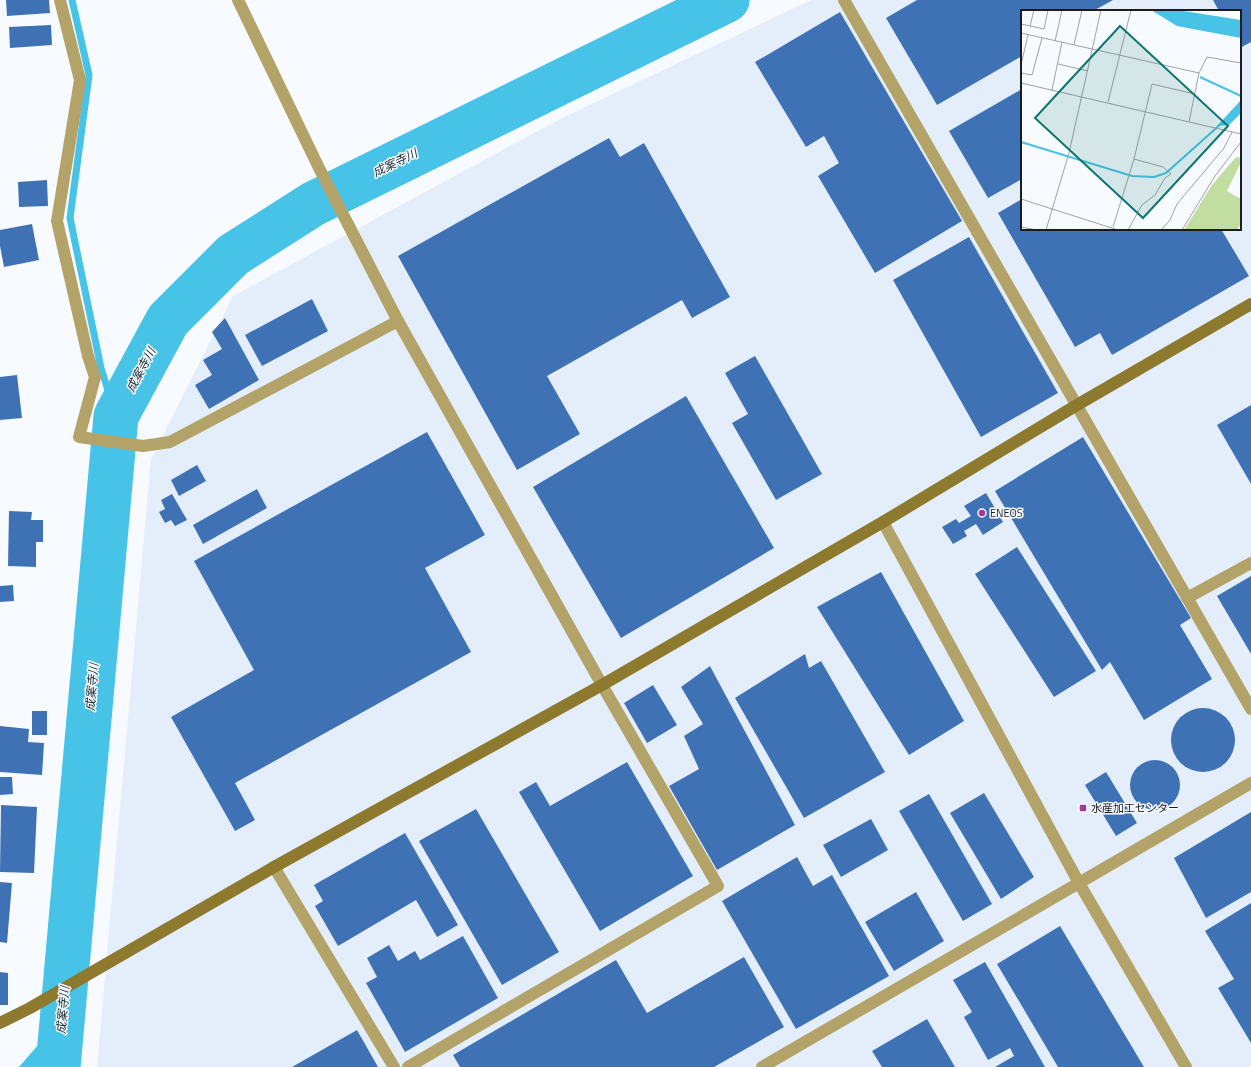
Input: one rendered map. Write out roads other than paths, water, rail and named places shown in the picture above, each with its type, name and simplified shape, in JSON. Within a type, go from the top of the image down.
[{"type":"street","points":[[60,0],[80,80],[57,221],[88,356],[95,377],[80,437],[143,446],[170,442],[398,321]]},
{"type":"street","points":[[238,0],[319,168],[398,321],[602,685],[718,886],[408,1067]]},
{"type":"street","points":[[844,0],[1251,709]]},
{"type":"street","points":[[0,1023],[30,1008],[274,867],[602,685],[883,522],[1077,405],[1251,304]]},
{"type":"street","points":[[883,522],[1079,883],[1186,1067]]},
{"type":"street","points":[[1187,598],[1251,563]]},
{"type":"street","points":[[762,1067],[1251,783]]},
{"type":"street","points":[[274,867],[394,1067]]},
{"type":"water","points":[[71,1007],[72,1067],[19,1067]]},
{"type":"waterway","points":[[72,0],[89,75],[70,218],[101,368],[116,416]]},
{"type":"waterway","name":"成案寺川","points":[[58,1067],[116,416],[168,320],[233,255],[313,204],[727,0]]},
{"type":"place","name":"ENEOS","points":[[982,513]]},
{"type":"place","name":"水産加工センター","points":[[1083,808]]}]
